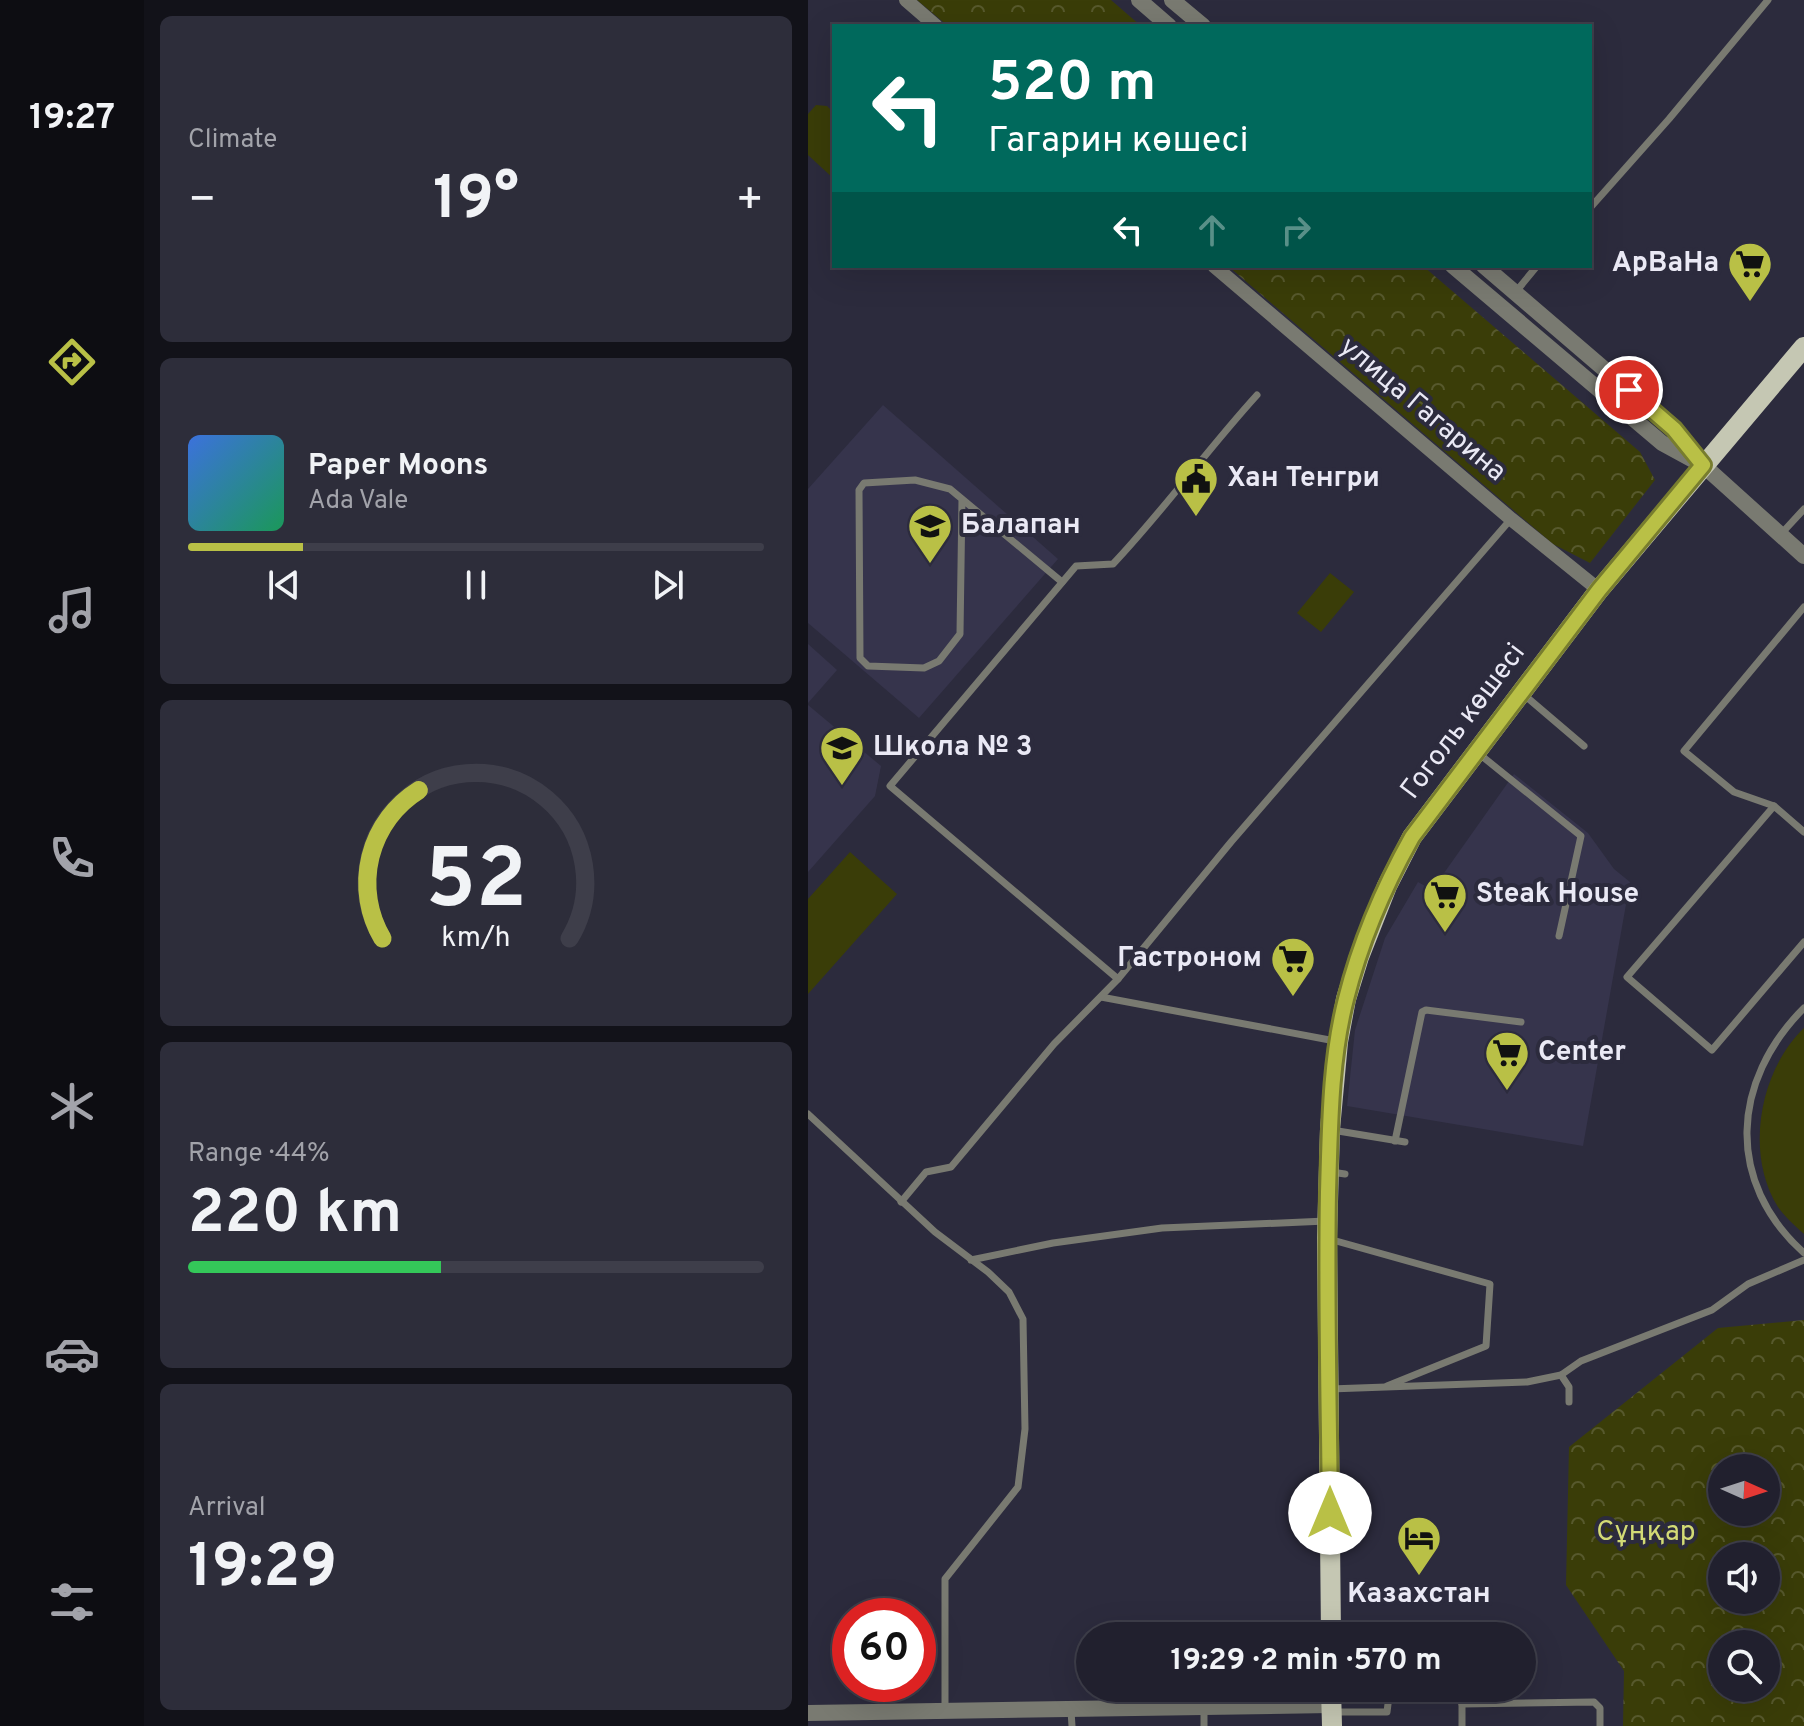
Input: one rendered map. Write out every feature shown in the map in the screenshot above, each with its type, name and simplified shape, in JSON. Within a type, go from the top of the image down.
[{"type":"main road","name":"Гоголь көшесі","points":[[1331,1622],[1327,1230],[1337,1172],[1330,1129],[1338,1042],[1346,999],[1359,957],[1412,837],[1599,590],[1804,347]]},
{"type":"street","points":[[906,0],[934,24]]},
{"type":"street","points":[[1139,0],[1167,24]]},
{"type":"street","points":[[1172,0],[1201,24]]},
{"type":"street","name":"улица Гагарина","points":[[1216,268],[1599,590]]},
{"type":"street","points":[[1455,268],[1662,443],[1703,465]]},
{"type":"street","points":[[1486,268],[1674,429],[1703,465],[1804,556]]},
{"type":"street","points":[[808,1713],[934,1715],[1071,1708],[1331,1708]]},
{"type":"lane","points":[[1592,206],[1768,0]]},
{"type":"lane","points":[[1502,308],[1535,268]]},
{"type":"lane","points":[[1118,979],[890,786],[1076,566],[1113,564],[1147,529],[1219,437],[1257,395]]},
{"type":"lane","points":[[962,499],[960,634],[939,661],[924,668],[868,666],[860,658],[859,490],[864,483],[915,480],[950,489],[1062,582]]},
{"type":"lane","points":[[1780,535],[1804,509]]},
{"type":"lane","points":[[901,1202],[926,1172],[951,1167],[1054,1044],[1118,979],[1231,842],[1511,519]]},
{"type":"lane","points":[[1804,607],[1684,751],[1734,792],[1774,806],[1804,832]]},
{"type":"lane","points":[[1521,693],[1584,746]]},
{"type":"lane","points":[[1477,752],[1581,836],[1559,936]]},
{"type":"lane","points":[[1774,806],[1627,977],[1712,1050],[1804,942]]},
{"type":"lane","points":[[1101,997],[1338,1042]]},
{"type":"lane","points":[[1804,1008],[1786,1026],[1767,1055],[1756,1082],[1748,1114],[1747,1149],[1752,1180],[1766,1210],[1804,1253]]},
{"type":"lane","points":[[1395,1141],[1422,1012],[1521,1022]]},
{"type":"lane","points":[[808,1114],[901,1202],[1009,1292],[1023,1319],[1025,1429],[1018,1487],[945,1579],[934,1715]]},
{"type":"lane","points":[[1330,1129],[1405,1142]]},
{"type":"lane","points":[[971,1260],[1053,1243],[1162,1228],[1327,1230],[1490,1284],[1486,1346],[1382,1388]]},
{"type":"lane","points":[[1329,1389],[1527,1382],[1561,1375],[1581,1361],[1712,1310],[1748,1284],[1804,1260]]},
{"type":"lane","points":[[1561,1375],[1569,1387],[1569,1402]]},
{"type":"lane","points":[[1331,1708],[1387,1712],[1388,1702]]},
{"type":"lane","points":[[1462,1726],[1462,1704],[1594,1702],[1600,1708],[1600,1726]]},
{"type":"lane","points":[[1204,1707],[1204,1726]]},
{"type":"lane","points":[[1071,1708],[1072,1726]]},
{"type":"shaded area","name":"Балапан","points":[[883,405],[1058,559],[919,718],[808,623],[808,489]]},
{"type":"shaded area","name":"Школа № 3","points":[[808,644],[837,670],[808,703]]},
{"type":"shaded area","name":"Школа № 3","points":[[808,705],[881,766],[875,796],[808,872]]},
{"type":"shaded area","points":[[1514,774],[1588,833],[1614,869],[1630,882],[1583,1146],[1347,1106],[1355,1030],[1385,938],[1418,882],[1432,890]]},
{"type":"green space","points":[[917,0],[1111,0],[1139,24],[946,24]]},
{"type":"green space","points":[[816,105],[827,106],[832,111],[832,177],[808,155],[808,114]]},
{"type":"green space","points":[[1230,268],[1425,268],[1640,452],[1655,480],[1590,563],[1553,544]]},
{"type":"green space","points":[[1330,573],[1354,592],[1321,632],[1297,613]]},
{"type":"green space","points":[[850,852],[897,894],[808,994],[808,899]]},
{"type":"green space","points":[[1804,1028],[1804,1234],[1778,1207],[1768,1186],[1760,1138],[1767,1089],[1789,1046]]},
{"type":"green space","name":"Сұңқар","points":[[1804,1320],[1804,1726],[1623,1726],[1624,1671],[1566,1585],[1569,1447],[1718,1328]]},
{"type":"place","name":"АрВаНа","points":[[1750,303]]},
{"type":"place","name":"Хан Тенгри","points":[[1196,518]]},
{"type":"place","name":"Балапан","points":[[930,565]]},
{"type":"place","name":"Школа № 3","points":[[842,787]]},
{"type":"place","name":"Steak House","points":[[1445,934]]},
{"type":"place","name":"Гастроном","points":[[1293,998]]},
{"type":"place","name":"Center","points":[[1507,1092]]},
{"type":"place","name":"Казахстан","points":[[1419,1577]]},
{"type":"route","points":[[1330,1513],[1327,1238],[1330,1129],[1338,1042],[1346,999],[1372,921],[1412,837],[1599,590],[1703,465],[1674,429],[1629,390]]}]
